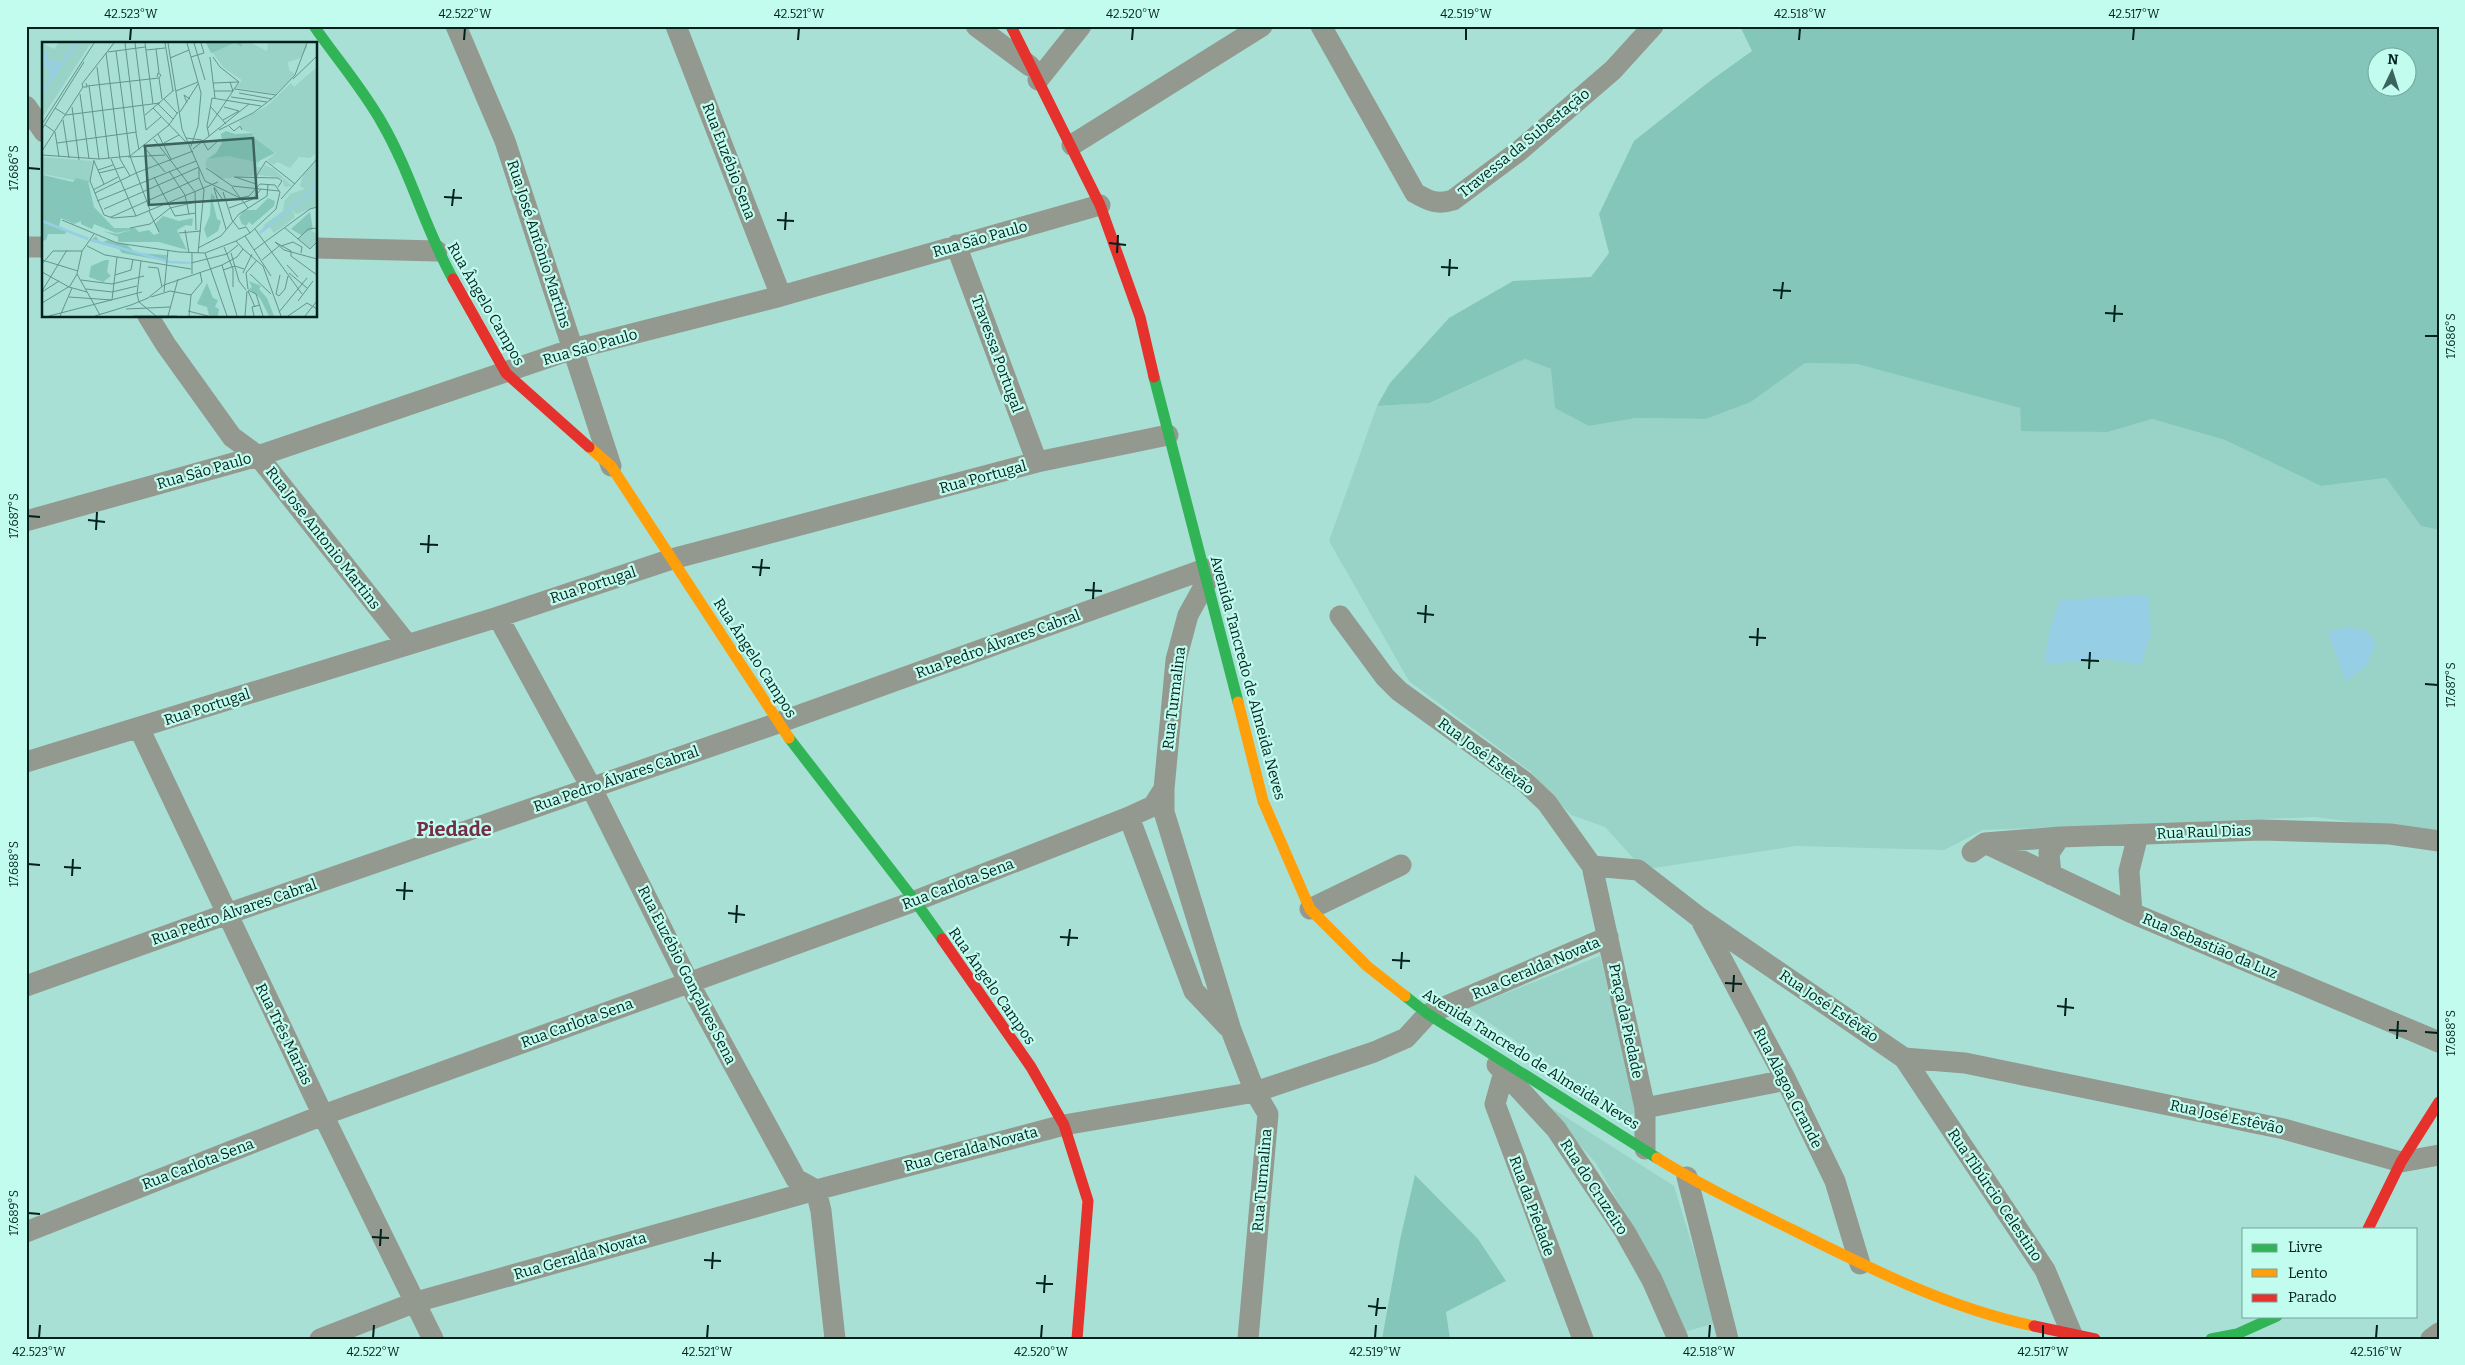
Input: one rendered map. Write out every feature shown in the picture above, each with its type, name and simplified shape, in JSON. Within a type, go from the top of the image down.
[{"type":"main road","name":"Rua Ângelo Campos","points":[[314,26],[382,122],[412,185],[437,251],[506,373],[611,466],[778,723],[915,901],[1031,1067],[1064,1125],[1088,1201],[1076,1339]]},
{"type":"main road","name":"Avenida Tancredo de Almeida Neves","points":[[1011,26],[1100,205],[1140,317],[1168,435],[1206,575],[1263,801],[1310,910],[1367,966],[1428,1014],[1646,1148],[1687,1176],[1860,1264],[1938,1298],[2009,1321],[2073,1337],[2095,1339]]},
{"type":"main road","points":[[2368,1228],[2401,1162],[2439,1102]]},
{"type":"main road","points":[[2211,1339],[2237,1334],[2273,1318]]},
{"type":"street","name":"Rua José Antônio Martins","points":[[456,26],[505,141],[611,466]]},
{"type":"street","name":"Rua Euzébio Sena","points":[[676,26],[781,296]]},
{"type":"street","points":[[976,26],[1034,73],[1081,26]]},
{"type":"street","points":[[1072,146],[1262,26]]},
{"type":"street","name":"Travessa da Subestação","points":[[1321,26],[1416,193],[1431,203],[1453,200],[1519,151],[1613,70],[1653,26]]},
{"type":"street","points":[[26,106],[42,129]]},
{"type":"street","name":"Rua São Paulo","points":[[26,521],[258,456],[573,349],[781,296],[1100,205]]},
{"type":"street","name":"Travessa Portugal","points":[[956,245],[1037,462]]},
{"type":"street","points":[[26,247],[42,247]]},
{"type":"street","points":[[318,248],[437,251]]},
{"type":"street","name":"Rua Jose Antonio Martins","points":[[149,318],[166,345],[232,437],[258,456],[407,644]]},
{"type":"street","name":"Rua Portugal","points":[[26,762],[498,617],[672,559],[1037,462],[1168,435]]},
{"type":"street","name":"Rua Pedro Álvares Cabral","points":[[26,986],[227,914],[1206,575]]},
{"type":"street","name":"Rua Turmalina","points":[[1206,575],[1188,615],[1176,660],[1164,789],[1164,812],[1231,1030],[1255,1092],[1268,1114],[1248,1339]]},
{"type":"street","name":"Rua José Estêvão","points":[[1340,616],[1385,677],[1399,691],[1525,782],[1547,804],[1592,866],[1638,870],[1700,918],[1904,1058],[1965,1063],[2284,1129],[2401,1162],[2439,1155]]},
{"type":"street","name":"Rua Euzébio Gonçalves Sena","points":[[498,617],[591,788],[689,983],[796,1179],[816,1190]]},
{"type":"street","name":"Rua Três Marias","points":[[139,728],[323,1115],[433,1339]]},
{"type":"street","points":[[1130,817],[1153,806],[1164,789]]},
{"type":"street","points":[[1130,817],[1164,812]]},
{"type":"street","name":"Rua Turmalina","points":[[1130,817],[1194,991],[1231,1030]]},
{"type":"street","name":"Rua Carlota Sena","points":[[26,1232],[323,1115],[915,901],[1130,817]]},
{"type":"street","name":"Rua Raul Dias","points":[[1978,847],[2060,837],[2260,830],[2390,834],[2439,841]]},
{"type":"street","points":[[2132,913],[2128,871],[2138,835]]},
{"type":"street","points":[[2050,875],[2049,853],[2060,837]]},
{"type":"street","name":"Rua Sebastião da Luz","points":[[1978,847],[2050,875],[2132,913],[2439,1042]]},
{"type":"street","points":[[1310,910],[1401,865]]},
{"type":"street","name":"Praça da Piedade","points":[[1592,866],[1645,1108],[1646,1148]]},
{"type":"street","name":"Rua Alagoa Grande","points":[[1700,918],[1786,1080],[1835,1181],[1860,1264]]},
{"type":"street","name":"Rua Geralda Novata","points":[[320,1339],[416,1302],[816,1190],[1064,1125],[1255,1092],[1374,1052],[1406,1038],[1428,1014],[1608,937]]},
{"type":"street","name":"Rua do Cruzeiro","points":[[1486,1051],[1556,1129],[1625,1232],[1652,1280],[1678,1339]]},
{"type":"street","name":"Rua Tibúrcio Celestino","points":[[1904,1058],[2045,1270],[2073,1337]]},
{"type":"street","name":"Rua da Piedade","points":[[1504,1072],[1495,1104],[1583,1339]]},
{"type":"street","points":[[1645,1108],[1786,1080]]},
{"type":"street","points":[[1687,1176],[1724,1338]]},
{"type":"street","points":[[816,1190],[821,1211],[835,1339]]},
{"type":"street","points":[[2431,1339],[2439,1333]]},
{"type":"green space","points":[[1740,26],[2439,26],[2439,530],[2421,526],[2386,478],[2321,486],[2225,440],[2152,419],[2108,432],[2021,431],[2020,408],[1857,364],[1805,363],[1751,402],[1706,419],[1637,418],[1589,426],[1555,408],[1551,369],[1525,359],[1430,403],[1377,406],[1390,383],[1449,318],[1513,281],[1591,277],[1609,253],[1599,214],[1634,141],[1710,81],[1752,51]]},
{"type":"green space","points":[[1525,359],[1551,369],[1589,426],[1637,418],[1706,419],[1751,402],[1805,363],[1857,364],[2020,408],[2021,430],[2108,432],[2152,419],[2225,440],[2321,486],[2386,478],[2421,526],[2439,530],[2439,834],[2316,817],[1983,830],[1944,850],[1796,846],[1654,868],[1633,858],[1605,827],[1571,815],[1531,772],[1409,681],[1329,541],[1377,406],[1431,403]]},
{"type":"green space","points":[[1600,956],[1637,1112],[1625,1117],[1468,1008]]},
{"type":"green space","points":[[1539,1100],[1674,1186],[1716,1323],[1684,1332],[1653,1263],[1596,1163]]},
{"type":"green space","points":[[1415,1175],[1478,1239],[1506,1281],[1446,1312],[1450,1339],[1382,1339],[1400,1240]]},
{"type":"water","points":[[2148,595],[2151,632],[2141,665],[2107,659],[2044,664],[2050,629],[2060,600]]},
{"type":"water","points":[[2345,628],[2365,629],[2376,643],[2367,665],[2346,681],[2328,632]]},
{"type":"traffic: fast","points":[[314,26],[375,110],[401,161],[434,241],[453,279]]},
{"type":"traffic: fast","points":[[1154,377],[1238,702]]},
{"type":"traffic: fast","points":[[789,738],[915,901],[942,939]]},
{"type":"traffic: fast","points":[[1405,996],[1428,1014],[1657,1158]]},
{"type":"traffic: fast","points":[[2211,1339],[2237,1334],[2273,1318]]},
{"type":"traffic: slow","points":[[589,447],[611,466],[789,738]]},
{"type":"traffic: slow","points":[[1238,702],[1263,801],[1310,909],[1367,966],[1405,996]]},
{"type":"traffic: slow","points":[[1657,1158],[1723,1195],[1879,1272],[1971,1309],[2034,1326]]},
{"type":"traffic: jam","points":[[1011,26],[1100,205],[1140,317],[1154,377]]},
{"type":"traffic: jam","points":[[453,279],[506,373],[589,447]]},
{"type":"traffic: jam","points":[[942,939],[1031,1067],[1064,1125],[1088,1201],[1077,1339]]},
{"type":"traffic: jam","points":[[2368,1228],[2401,1162],[2439,1102]]},
{"type":"traffic: jam","points":[[2034,1326],[2095,1339]]},
{"type":"district","name":"Piedade","points":[[454,829]]}]
